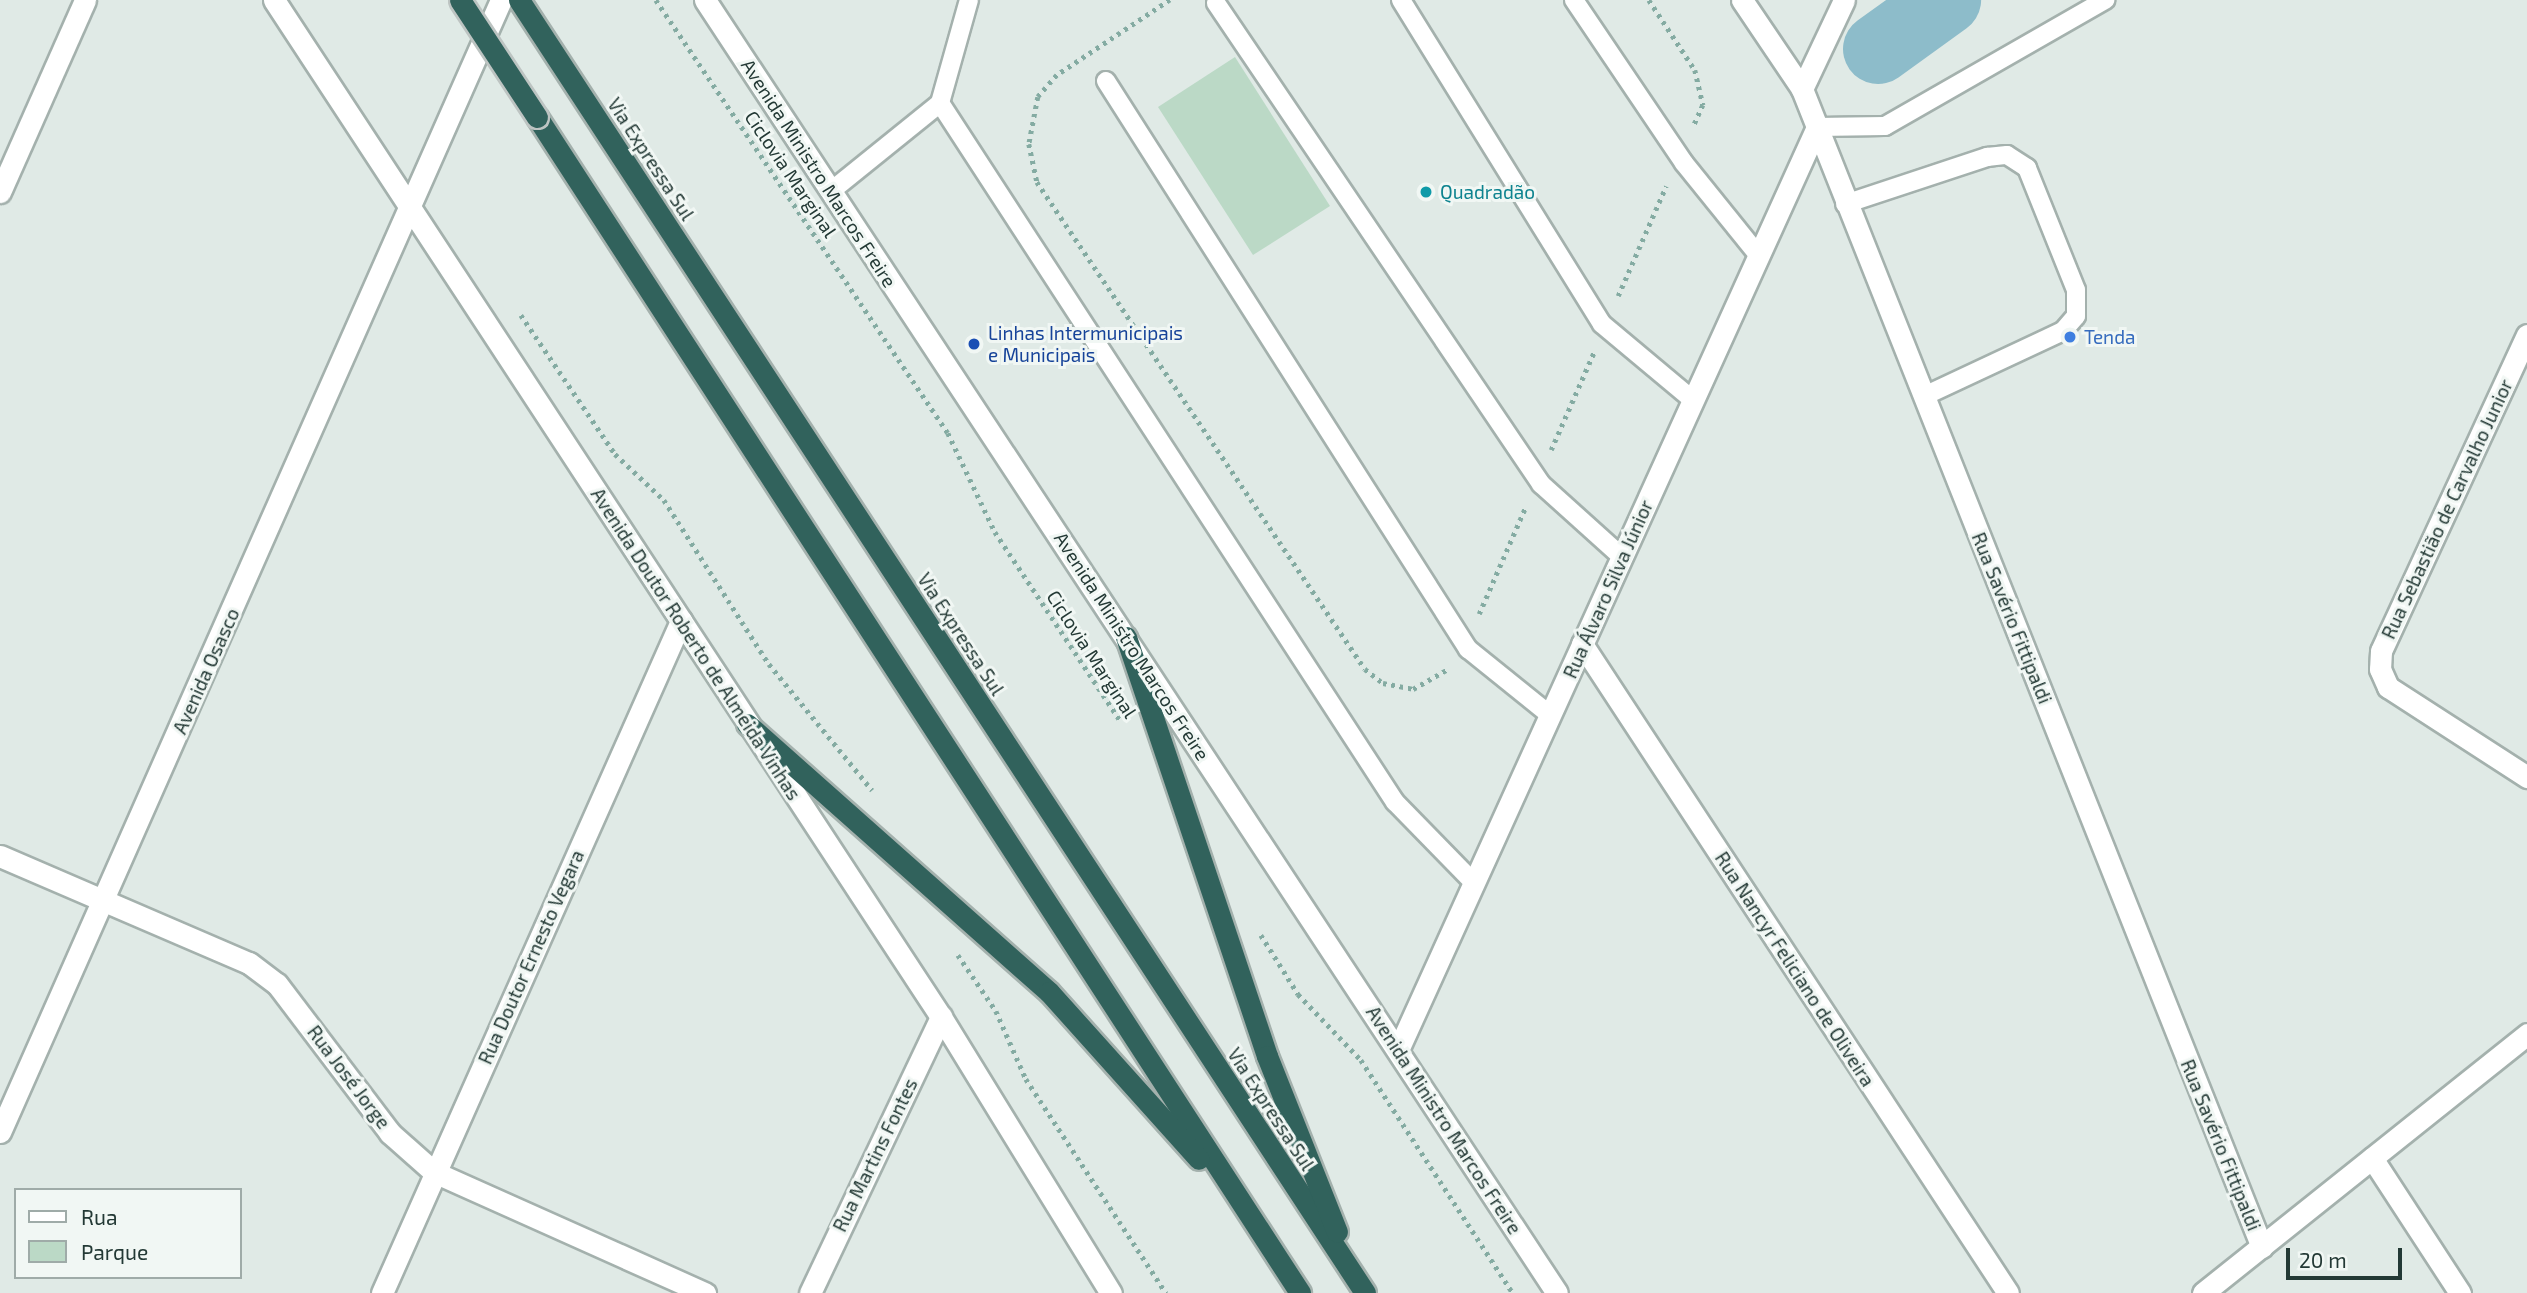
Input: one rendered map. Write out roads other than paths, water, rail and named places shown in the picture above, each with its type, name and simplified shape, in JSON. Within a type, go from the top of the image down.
[{"type":"highway","points":[[460,0],[1300,1293]]},
{"type":"highway","name":"Via Expressa Sul","points":[[519,0],[1362,1289]]},
{"type":"highway","points":[[1126,637],[1298,1142],[1362,1289]]},
{"type":"highway","points":[[747,724],[1049,992],[1253,1223]]},
{"type":"street","points":[[0,192],[86,0]]},
{"type":"street","name":"Avenida Doutor Roberto de Almeida Vinhas","points":[[274,0],[941,1017],[1111,1293]]},
{"type":"street","name":"Avenida Osasco","points":[[0,1132],[412,209],[501,0]]},
{"type":"street","name":"Avenida Ministro Marcos Freire","points":[[705,0],[1557,1293]]},
{"type":"street","name":"Rua Savério Fittipaldi","points":[[1742,0],[1802,89],[1844,204],[1924,396],[2262,1247]]},
{"type":"street","points":[[1802,89],[1844,0]]},
{"type":"street","name":"Rua Álvaro Silva Júnior","points":[[1398,1050],[1817,127]]},
{"type":"street","name":"Rua Sebastião de Carvalho Junior","points":[[2527,335],[2381,651],[2380,669],[2388,687],[2527,777]]},
{"type":"street","name":"Rua Doutor Ernesto Vegara","points":[[382,1293],[681,621]]},
{"type":"street","name":"Rua Nancyr Feliciano de Oliveira","points":[[1582,644],[2008,1293]]},
{"type":"street","name":"Rua José Jorge","points":[[0,856],[249,962],[277,984],[390,1133],[434,1172],[705,1293]]},
{"type":"street","name":"Rua Martins Fontes","points":[[810,1293],[941,1017]]},
{"type":"street","points":[[2203,1293],[2527,1034]]},
{"type":"street","points":[[2372,1158],[2460,1293]]},
{"type":"lane","points":[[831,191],[940,103],[969,0]]},
{"type":"lane","points":[[1401,0],[1605,327],[1693,400]]},
{"type":"lane","points":[[1574,0],[1679,155],[1759,256]]},
{"type":"lane","points":[[1817,127],[1885,126],[2105,0]]},
{"type":"lane","points":[[1216,3],[1538,480],[1622,557]]},
{"type":"lane","points":[[1106,81],[1466,645],[1550,715]]},
{"type":"lane","points":[[940,103],[1395,802],[1474,883]]},
{"type":"lane","points":[[1844,204],[1987,156],[2007,155],[2027,168],[2076,289],[2076,316],[2063,331],[1924,396]]},
{"type":"waterway","points":[[1878,49],[1946,0]]},
{"type":"place","name":"Quadradão","points":[[1426,192]]},
{"type":"place","name":"Tenda","points":[[2070,337]]},
{"type":"place","name":"Linhas Intermunicipais e Municipais","points":[[974,344]]}]
